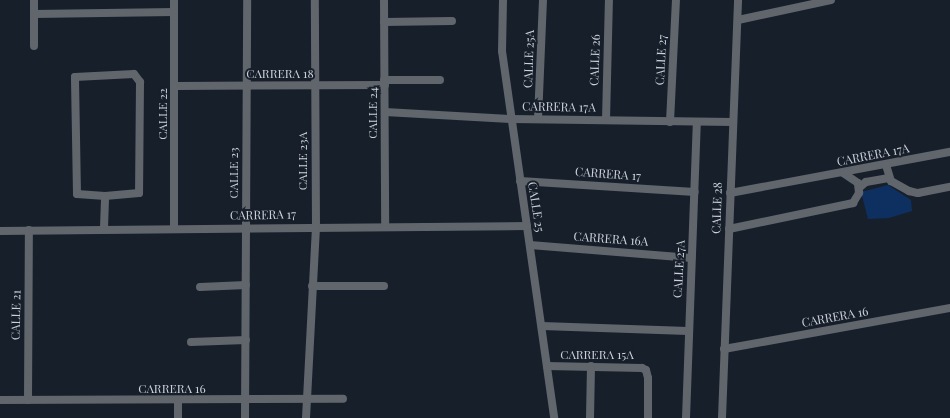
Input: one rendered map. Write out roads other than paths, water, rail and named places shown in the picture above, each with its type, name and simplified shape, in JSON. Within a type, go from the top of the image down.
[{"type":"street","points":[[34,0],[34,46]]},
{"type":"street","name":"CALLE 22","points":[[174,0],[174,227]]},
{"type":"street","name":"CALLE 23","points":[[245,418],[247,86],[246,0]]},
{"type":"street","name":"CALLE 23A","points":[[306,418],[316,226],[315,0]]},
{"type":"street","name":"CALLE 24","points":[[384,0],[385,226]]},
{"type":"street","name":"CALLE 25","points":[[503,0],[502,51],[554,418]]},
{"type":"street","name":"CALLE 25A","points":[[538,119],[543,0]]},
{"type":"street","name":"CALLE 26","points":[[606,120],[609,0]]},
{"type":"street","name":"CALLE 27","points":[[670,122],[676,0]]},
{"type":"street","name":"CALLE 28","points":[[722,418],[728,229],[738,0]]},
{"type":"street","points":[[738,20],[831,0]]},
{"type":"street","points":[[34,14],[174,12]]},
{"type":"street","points":[[384,22],[452,21]]},
{"type":"street","points":[[134,74],[140,82],[140,193],[105,196],[77,194],[73,80],[78,75],[134,74]]},
{"type":"street","name":"CARRERA 18","points":[[175,86],[315,86],[440,80]]},
{"type":"street","name":"CARRERA 17A","points":[[385,112],[538,119],[733,122]]},
{"type":"street","name":"CALLE 27A","points":[[686,418],[688,331],[697,122]]},
{"type":"street","name":"CARRERA 17A","points":[[730,193],[950,152]]},
{"type":"street","points":[[886,165],[889,178],[899,188],[918,192],[950,187]]},
{"type":"street","points":[[728,229],[847,206],[857,198],[859,188],[855,180],[843,173]]},
{"type":"street","points":[[859,188],[866,182],[889,178]]},
{"type":"street","name":"CARRERA 17","points":[[520,181],[695,192]]},
{"type":"street","points":[[104,228],[105,196]]},
{"type":"street","name":"CARRERA 17","points":[[0,230],[174,227],[527,226]]},
{"type":"street","name":"CALLE 21","points":[[28,400],[29,230]]},
{"type":"street","name":"CARRERA 16A","points":[[530,245],[691,258]]},
{"type":"street","points":[[200,287],[246,285]]},
{"type":"street","points":[[312,286],[384,286]]},
{"type":"street","name":"CARRERA 16","points":[[724,349],[950,308]]},
{"type":"street","points":[[542,326],[688,331]]},
{"type":"street","points":[[191,342],[246,340]]},
{"type":"street","name":"CARRERA 15A","points":[[547,366],[638,366],[646,370],[648,378],[648,418]]},
{"type":"street","points":[[590,418],[591,366]]},
{"type":"street","name":"CARRERA 16","points":[[0,400],[178,402],[343,400]]},
{"type":"street","points":[[178,402],[178,418]]}]
